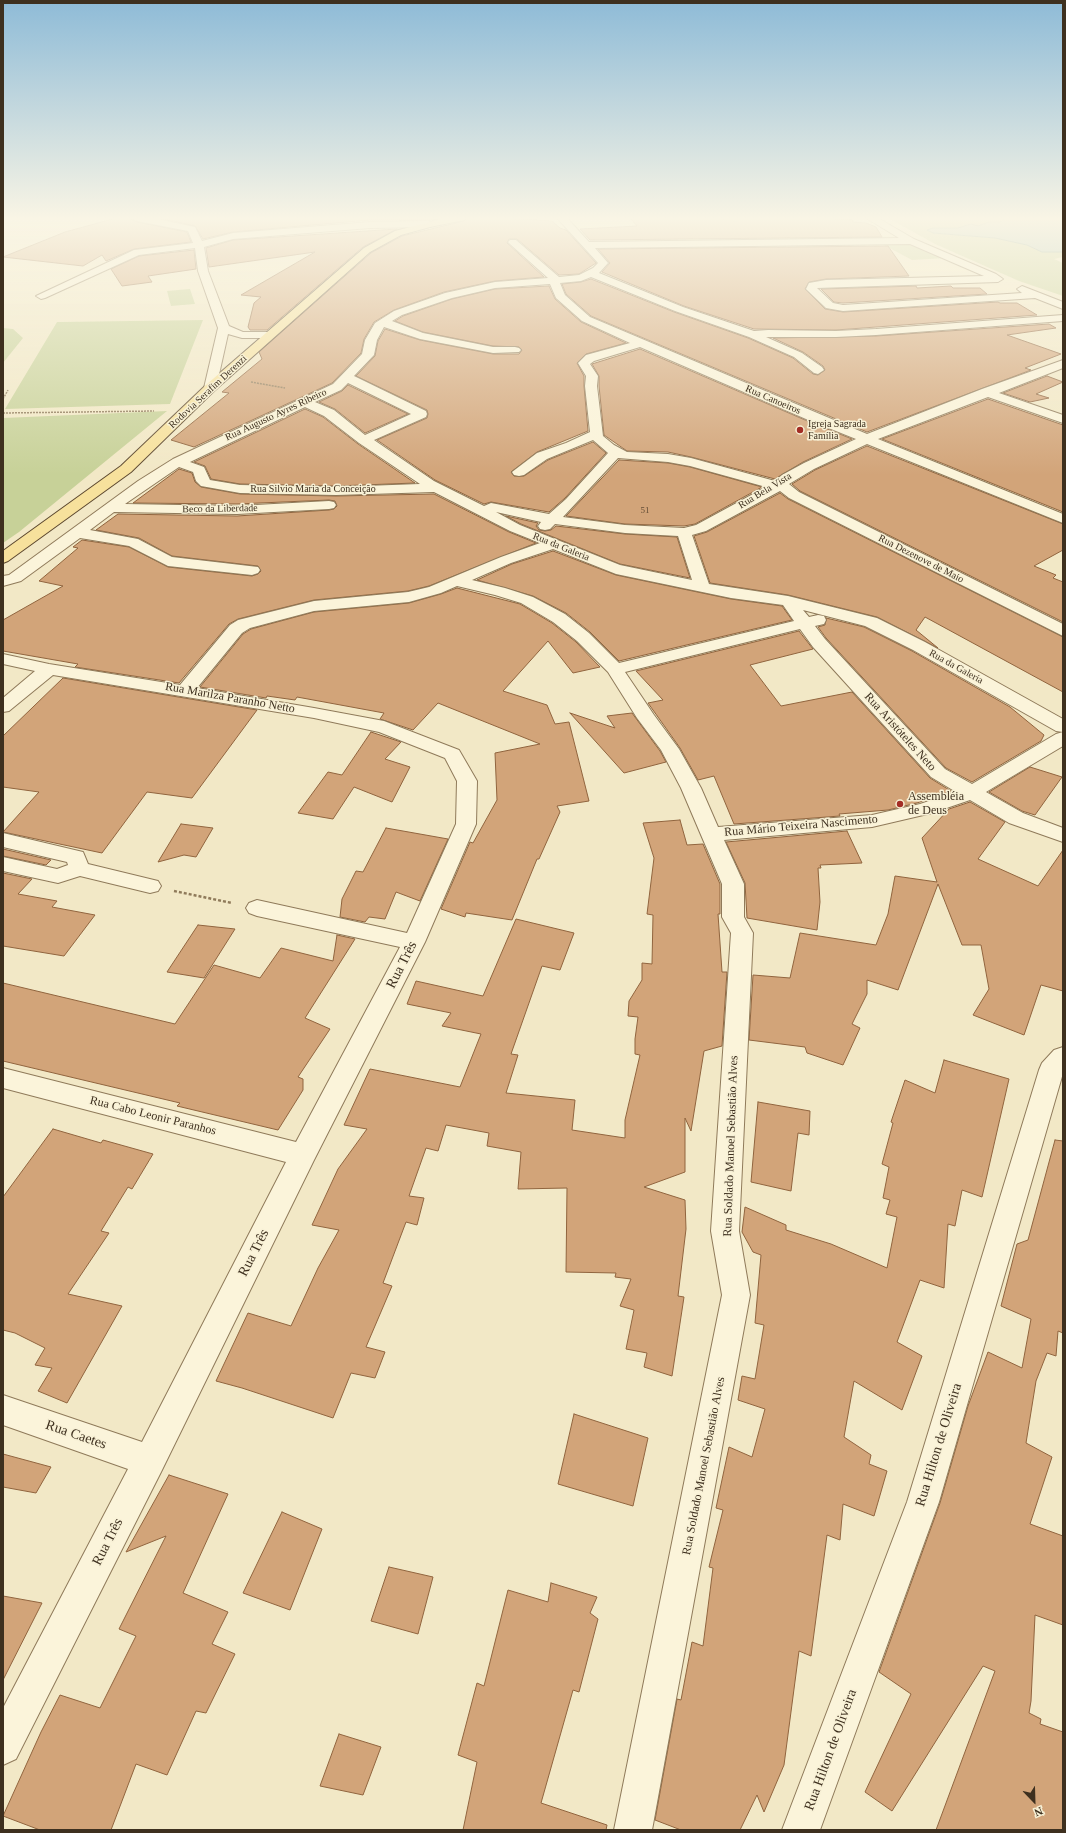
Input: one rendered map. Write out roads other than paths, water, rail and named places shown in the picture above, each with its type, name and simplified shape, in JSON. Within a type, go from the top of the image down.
[{"type":"main road","name":"Rodovia Serafim Derenzi","points":[[3,558],[126,469],[223,376],[306,304]]},
{"type":"street","points":[[210,388],[224,328],[215,304]]},
{"type":"street","name":"Rua Augusto Ayres Ribeiro","points":[[3,581],[15,578],[143,484],[178,462],[214,444],[306,403],[337,387],[348,378],[368,356],[371,340],[379,325],[398,313],[425,304]]},
{"type":"street","name":"Rua Canoeiros","points":[[569,304],[586,318],[640,343],[866,439],[1063,519]]},
{"type":"street","points":[[665,304],[753,334],[798,355],[818,370]]},
{"type":"street","points":[[826,304],[830,306],[847,308],[912,304]]},
{"type":"street","points":[[753,334],[843,334],[1063,318]]},
{"type":"street","points":[[384,322],[420,336],[493,350],[515,350]]},
{"type":"street","points":[[224,328],[242,335],[270,335]]},
{"type":"street","points":[[218,353],[248,335]]},
{"type":"street","points":[[640,343],[612,353],[590,358],[584,363],[592,376],[591,386],[597,437],[609,448],[624,456],[668,458],[691,462],[780,485]]},
{"type":"street","points":[[218,353],[241,361]]},
{"type":"street","name":"Rua Bela Vista","points":[[455,499],[550,519],[624,530],[684,532],[701,528],[780,485],[787,478],[809,466],[866,439],[986,392],[1063,364]]},
{"type":"street","points":[[348,378],[421,414],[364,440]]},
{"type":"street","points":[[986,392],[1063,419]]},
{"type":"street","name":"Rua da Galeria","points":[[306,403],[329,413],[364,440],[455,499],[553,544],[616,569],[702,587],[788,601],[871,622],[918,646],[1063,727]]},
{"type":"street","points":[[518,472],[542,456],[571,446],[596,434]]},
{"type":"street","points":[[537,537],[550,519],[571,502],[612,456],[618,453]]},
{"type":"street","name":"Rua Silvio Maria da Conceição","points":[[178,462],[199,470],[203,481],[206,483],[240,489],[314,491],[436,488]]},
{"type":"street","name":"Rua Dezenove de Maio","points":[[780,485],[794,495],[1063,631]]},
{"type":"street","name":"Beco da Liberdade","points":[[112,508],[237,510],[329,505]]},
{"type":"street","points":[[684,532],[702,587]]},
{"type":"street","points":[[78,533],[133,542],[168,561],[252,570]]},
{"type":"street","points":[[186,690],[236,629],[244,624],[267,616],[314,606],[409,597],[458,582],[506,560],[553,544]]},
{"type":"street","name":"Rua Soldado Manoel Sebastião Alves","points":[[458,582],[499,591],[527,600],[560,618],[587,641],[615,669],[646,718],[670,749],[712,834],[733,884],[733,917],[742,933],[725,1231],[736,1295],[633,1830]]},
{"type":"street","name":"Rua Aristóteles Neto","points":[[788,601],[805,622],[819,644],[938,773],[1016,818],[1063,835]]},
{"type":"street","name":"Rua da Galeria","points":[[615,669],[805,622],[846,615]]},
{"type":"street","name":"Rua Marilza Paranho Netto","points":[[3,659],[49,669],[186,690],[384,727],[452,754]]},
{"type":"street","points":[[3,707],[49,669]]},
{"type":"street","name":"Rua Mário Teixeira Nascimento","points":[[712,834],[872,821],[925,809],[971,793],[1063,738]]},
{"type":"street","name":"Rua Três","points":[[3,1746],[150,1461],[303,1155],[414,942],[466,824],[467,781],[452,754]]},
{"type":"street","points":[[3,840],[76,857],[79,869]]},
{"type":"street","points":[[3,864],[58,876],[79,869],[150,886]]},
{"type":"street","points":[[257,908],[414,942]]},
{"type":"street","name":"Rua Hilton de Oliveira","points":[[801,1830],[923,1502],[1051,1070],[1063,1056]]},
{"type":"street","name":"Rua Cabo Leonir Paranhos","points":[[3,1078],[303,1155]]},
{"type":"street","name":"Rua Caetes","points":[[3,1410],[150,1461]]},
{"type":"place","name":"Igreja Sagrada Família","points":[[800,430]]},
{"type":"place","name":"Assembléia de Deus","points":[[900,804]]}]
